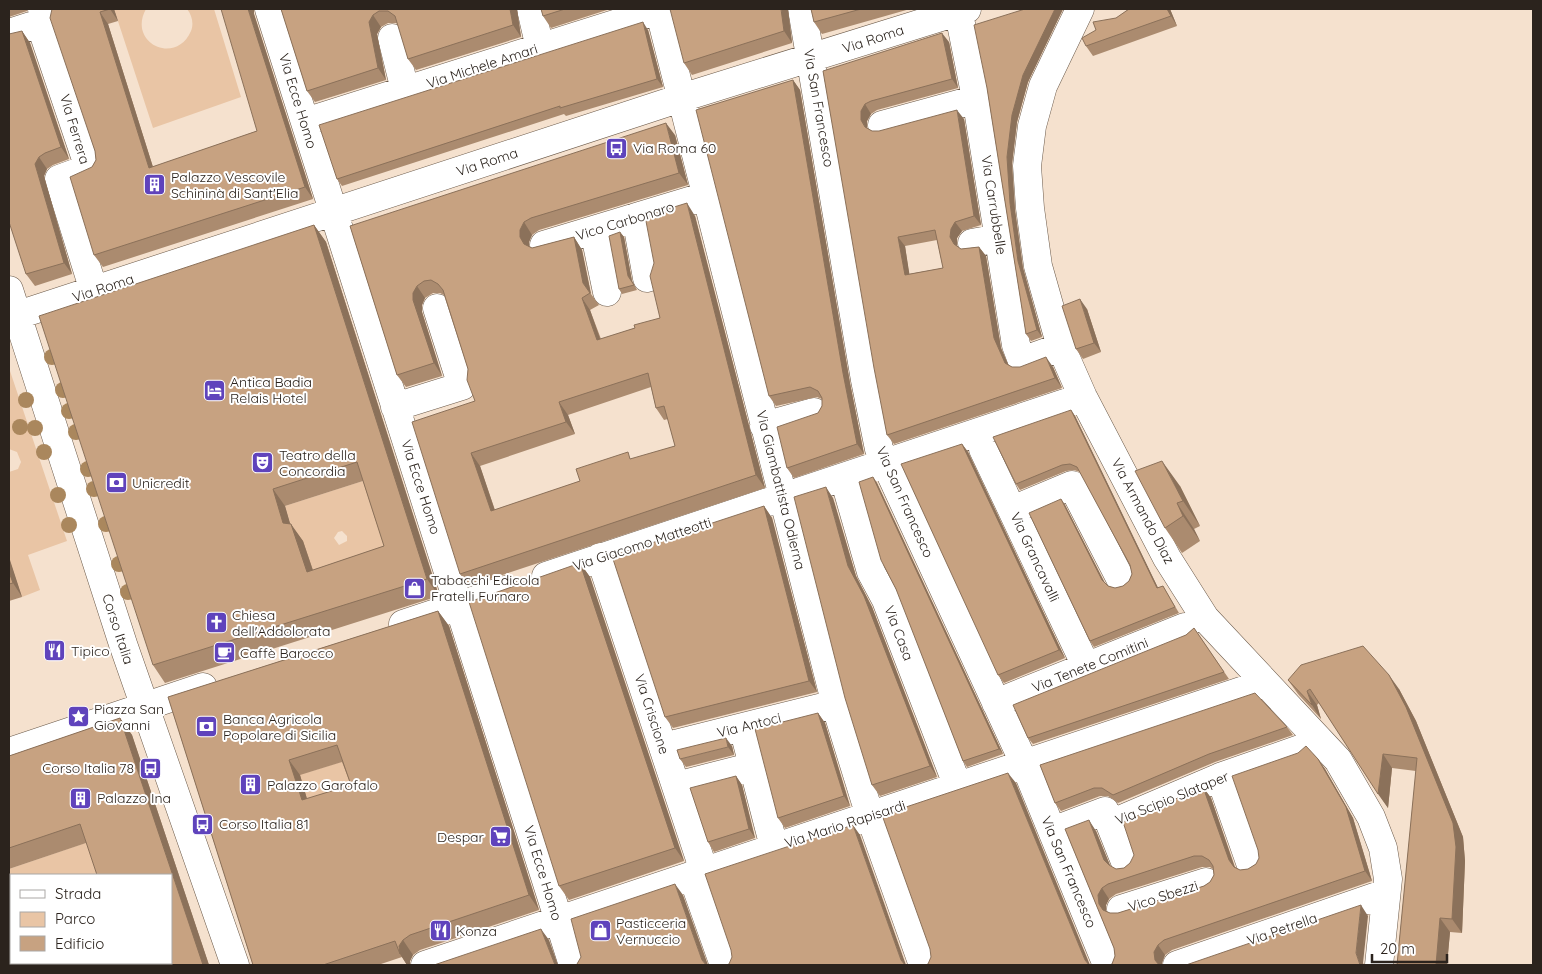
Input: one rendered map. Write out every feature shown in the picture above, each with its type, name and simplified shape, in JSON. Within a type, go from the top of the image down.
[{"type":"street","name":"Via Ecce Homo","points":[[269,9],[573,965]]},
{"type":"street","points":[[531,9],[540,48]]},
{"type":"street","name":"Via Michele Amari","points":[[305,122],[659,9]]},
{"type":"street","name":"Via Giambattista Odierna","points":[[659,9],[835,704],[870,816],[923,965]]},
{"type":"street","name":"Via San Francesco","points":[[802,9],[865,380],[879,449],[1024,765],[1107,965]]},
{"type":"street","name":"Via Armando Diaz","points":[[1080,9],[1043,86],[1032,126],[1027,166],[1030,208],[1038,266],[1061,347],[1083,397],[1167,558],[1205,618],[1338,760],[1371,817],[1383,848],[1388,879],[1379,965]]},
{"type":"street","name":"Via Roma","points":[[13,317],[681,98],[810,60],[961,10]]},
{"type":"street","name":"Via Carrubbelle","points":[[961,10],[1016,345],[1022,361],[1061,347]]},
{"type":"street","points":[[9,33],[41,16]]},
{"type":"street","name":"Via Ferrera","points":[[41,16],[89,168],[59,179],[94,291]]},
{"type":"street","points":[[392,38],[406,90]]},
{"type":"street","points":[[882,125],[976,99]]},
{"type":"street","name":"Vico Carbonaro","points":[[544,245],[706,196]]},
{"type":"street","points":[[636,217],[647,278]]},
{"type":"street","points":[[594,230],[606,292]]},
{"type":"street","points":[[972,243],[999,238]]},
{"type":"street","name":"Corso Italia","points":[[9,290],[13,317],[144,706],[235,965]]},
{"type":"street","points":[[395,407],[462,386],[437,308]]},
{"type":"street","name":"Via Giacomo Matteotti","points":[[376,632],[459,606],[600,557],[844,478],[1083,397]]},
{"type":"street","points":[[764,426],[814,412]]},
{"type":"street","name":"Via Grancavalli","points":[[983,449],[1086,666]]},
{"type":"street","name":"Via Casa","points":[[844,478],[871,572],[886,600],[958,787]]},
{"type":"street","points":[[1012,510],[1072,485],[1120,578]]},
{"type":"street","name":"Via Criscione","points":[[600,557],[676,786],[724,965]]},
{"type":"street","name":"Via Tenete Comitini","points":[[996,703],[1185,627]]},
{"type":"street","points":[[9,752],[144,706],[228,680]]},
{"type":"street","name":"Via Mario Rapisardi","points":[[425,965],[1265,683]]},
{"type":"street","name":"Via Antoci","points":[[663,747],[835,704]]},
{"type":"street","points":[[744,727],[774,848]]},
{"type":"street","name":"Via Scipio Slataper","points":[[1052,831],[1105,810],[1110,824],[1220,777],[1300,749]]},
{"type":"street","points":[[676,786],[754,766]]},
{"type":"street","points":[[1220,777],[1251,865]]},
{"type":"street","points":[[1110,824],[1126,864]]},
{"type":"street","name":"Vico Sbezzi","points":[[1121,909],[1206,882]]},
{"type":"street","name":"Via Petrella","points":[[1177,965],[1386,893]]},
{"type":"green space","points":[[114,9],[146,9],[142,21],[143,32],[148,40],[156,46],[165,48],[175,47],[184,41],[191,31],[192,20],[187,9],[214,9],[241,97],[153,128]]},
{"type":"green space","points":[[9,368],[67,541],[28,555],[40,590],[22,597],[9,560],[9,472],[18,469],[21,462],[17,452],[9,449]]},
{"type":"green space","points":[[369,479],[396,563],[319,589],[295,540],[285,506]],"holes":[[[342,531],[347,536],[347,541],[339,545],[334,538],[338,532]]]},
{"type":"green space","points":[[300,744],[309,772],[347,760],[364,809],[310,816],[285,749]]},
{"type":"green space","points":[[103,837],[103,874],[10,874],[10,948],[9,869]]},
{"type":"green space","points":[[26,964],[120,964],[117,965]]},
{"type":"building","points":[[52,9],[110,9],[100,12],[149,168],[257,131],[221,9],[248,9],[305,187],[94,255],[70,177],[92,167],[96,160],[95,151],[50,18]]},
{"type":"building","points":[[281,9],[510,9],[513,25],[408,59],[395,16],[388,11],[379,11],[373,15],[369,22],[378,68],[307,91]]},
{"type":"building","points":[[541,9],[565,9],[543,16]]},
{"type":"building","points":[[670,9],[781,9],[784,31],[684,63]]},
{"type":"building","points":[[811,9],[861,9],[814,22]]},
{"type":"building","points":[[1025,9],[1055,9],[1023,75],[1012,115],[1007,157],[1010,203],[1018,261],[1037,330],[1026,334],[987,88],[974,25]]},
{"type":"building","points":[[1129,9],[1167,9],[1171,16],[1086,46],[1082,38],[1096,30],[1093,22],[1116,18]]},
{"type":"building","points":[[643,22],[657,79],[560,108],[560,106],[337,179],[319,125]]},
{"type":"building","points":[[22,31],[61,147],[45,153],[39,157],[35,164],[64,263],[26,274],[9,222],[9,34]]},
{"type":"building","points":[[942,33],[952,79],[871,101],[865,104],[861,111],[861,120],[865,127],[872,131],[879,131],[957,110],[974,216],[955,222],[951,229],[950,237],[954,244],[961,249],[979,247],[994,338],[1005,363],[1012,367],[1020,367],[1046,357],[1055,378],[887,435],[823,71]],"holes":[[[935,230],[943,268],[905,275],[898,237]]]},
{"type":"building","points":[[793,80],[857,444],[787,468],[777,427],[818,413],[822,406],[822,398],[818,391],[810,387],[769,396],[696,110]]},
{"type":"building","points":[[666,123],[679,173],[531,218],[524,222],[520,230],[520,237],[524,244],[532,248],[574,237],[583,283],[590,293],[582,298],[597,340],[635,328],[634,325],[660,318],[650,276],[654,263],[645,216],[687,203],[756,475],[460,574],[412,422],[475,401],[467,380],[468,369],[443,290],[431,280],[424,281],[417,286],[413,293],[413,300],[434,363],[397,375],[350,226]],"holes":[[[648,373],[656,408],[664,406],[675,446],[630,459],[628,452],[576,469],[580,481],[491,511],[471,453],[566,422],[559,402]]]},
{"type":"building","points":[[314,225],[427,579],[153,665],[39,316]],"holes":[[[357,462],[384,546],[307,572],[291,524],[283,523],[273,489]]]},
{"type":"building","points":[[620,232],[628,276],[634,285],[619,289],[609,236]]},
{"type":"building","points":[[1080,299],[1094,343],[1076,349],[1062,306]]},
{"type":"building","points":[[1071,410],[1157,588],[1163,586],[1175,607],[1090,641],[1029,513],[1061,499],[1102,580],[1108,586],[1115,588],[1123,586],[1129,581],[1132,574],[1130,565],[1077,467],[1070,464],[1062,465],[1016,484],[993,437]]},
{"type":"building","points":[[962,444],[1059,650],[998,675],[901,464]]},
{"type":"building","points":[[1162,461],[1183,501],[1177,503],[1183,516],[1165,528],[1135,471]]},
{"type":"building","points":[[873,477],[999,749],[963,761],[896,589],[881,560],[859,482]]},
{"type":"building","points":[[826,487],[848,566],[864,596],[930,766],[872,785],[845,698],[794,497]]},
{"type":"building","points":[[764,506],[809,681],[665,717],[612,556]]},
{"type":"building","points":[[580,563],[675,848],[559,886],[469,602]]},
{"type":"building","points":[[9,572],[13,583],[9,584]]},
{"type":"building","points":[[438,611],[529,895],[410,935],[399,946],[400,954],[395,941],[323,965],[253,965],[168,697]],"holes":[[[337,745],[351,785],[302,800],[289,760]]]},
{"type":"building","points":[[1194,628],[1224,672],[1028,738],[1013,705],[1186,635]]},
{"type":"building","points":[[1363,646],[1389,675],[1406,707],[1453,823],[1456,847],[1452,919],[1440,918],[1436,965],[1397,965],[1417,758],[1383,754],[1378,794],[1310,689],[1307,691],[1312,705],[1288,680],[1301,665]]},
{"type":"building","points":[[1255,693],[1287,727],[1209,754],[1113,795],[1102,788],[1094,788],[1055,803],[1040,765]]},
{"type":"building","points":[[818,713],[844,796],[778,818],[755,729]]},
{"type":"building","points":[[120,718],[203,965],[84,965],[172,964],[172,874],[97,874],[80,824],[9,848],[9,756]]},
{"type":"building","points":[[726,738],[728,747],[680,759],[677,750]]},
{"type":"building","points":[[1306,746],[1318,759],[1346,807],[1365,871],[1164,940],[1154,952],[1155,960],[1159,965],[1110,965],[1115,956],[1114,948],[1065,829],[1089,820],[1104,860],[1116,869],[1124,868],[1130,863],[1134,855],[1123,822],[1203,787],[1229,860],[1234,867],[1240,870],[1248,869],[1256,864],[1259,858],[1258,850],[1232,776],[1298,753]],"holes":[[[1194,856],[1202,856],[1209,860],[1213,866],[1214,875],[1210,882],[1204,886],[1118,913],[1110,913],[1103,910],[1099,904],[1098,895],[1102,888],[1108,884]]]},
{"type":"building","points":[[1008,773],[1085,960],[1089,965],[926,965],[931,957],[930,949],[882,815]]},
{"type":"building","points":[[736,776],[749,829],[708,842],[690,788]]},
{"type":"building","points":[[853,825],[901,960],[905,965],[727,965],[732,957],[731,950],[705,874]]},
{"type":"building","points":[[675,884],[702,960],[706,965],[576,965],[581,957],[571,919]]},
{"type":"building","points":[[1361,905],[1356,953],[1360,965],[1186,965]]},
{"type":"building","points":[[541,929],[555,965],[434,965]]},
{"type":"building","points":[[9,941],[10,964],[22,965],[9,965]]},
{"type":"place","name":"Via Roma 60","points":[[617,148]]},
{"type":"place","name":"Palazzo Vescovile Schininà di Sant'Elia","points":[[155,185]]},
{"type":"place","name":"Antica Badia Relais Hotel","points":[[214,390]]},
{"type":"place","name":"Teatro della Concordia","points":[[263,463]]},
{"type":"place","name":"Unicredit","points":[[116,483]]},
{"type":"place","name":"Tabacchi Edicola Fratelli Furnaro","points":[[415,588]]},
{"type":"place","name":"Chiesa dell'Addolorata","points":[[216,623]]},
{"type":"place","name":"Tipico","points":[[55,651]]},
{"type":"place","name":"Caffè Barocco","points":[[224,653]]},
{"type":"place","name":"Piazza San Giovanni","points":[[78,717]]},
{"type":"place","name":"Banca Agricola Popolare di Sicilia","points":[[207,727]]},
{"type":"place","name":"Corso Italia 78","points":[[150,768]]},
{"type":"place","name":"Palazzo Garofalo","points":[[251,785]]},
{"type":"place","name":"Palazzo Ina","points":[[81,798]]},
{"type":"place","name":"Corso Italia 81","points":[[203,824]]},
{"type":"place","name":"Despar","points":[[500,837]]},
{"type":"place","name":"Konza","points":[[440,931]]},
{"type":"place","name":"Pasticceria Vernuccio","points":[[600,931]]}]
